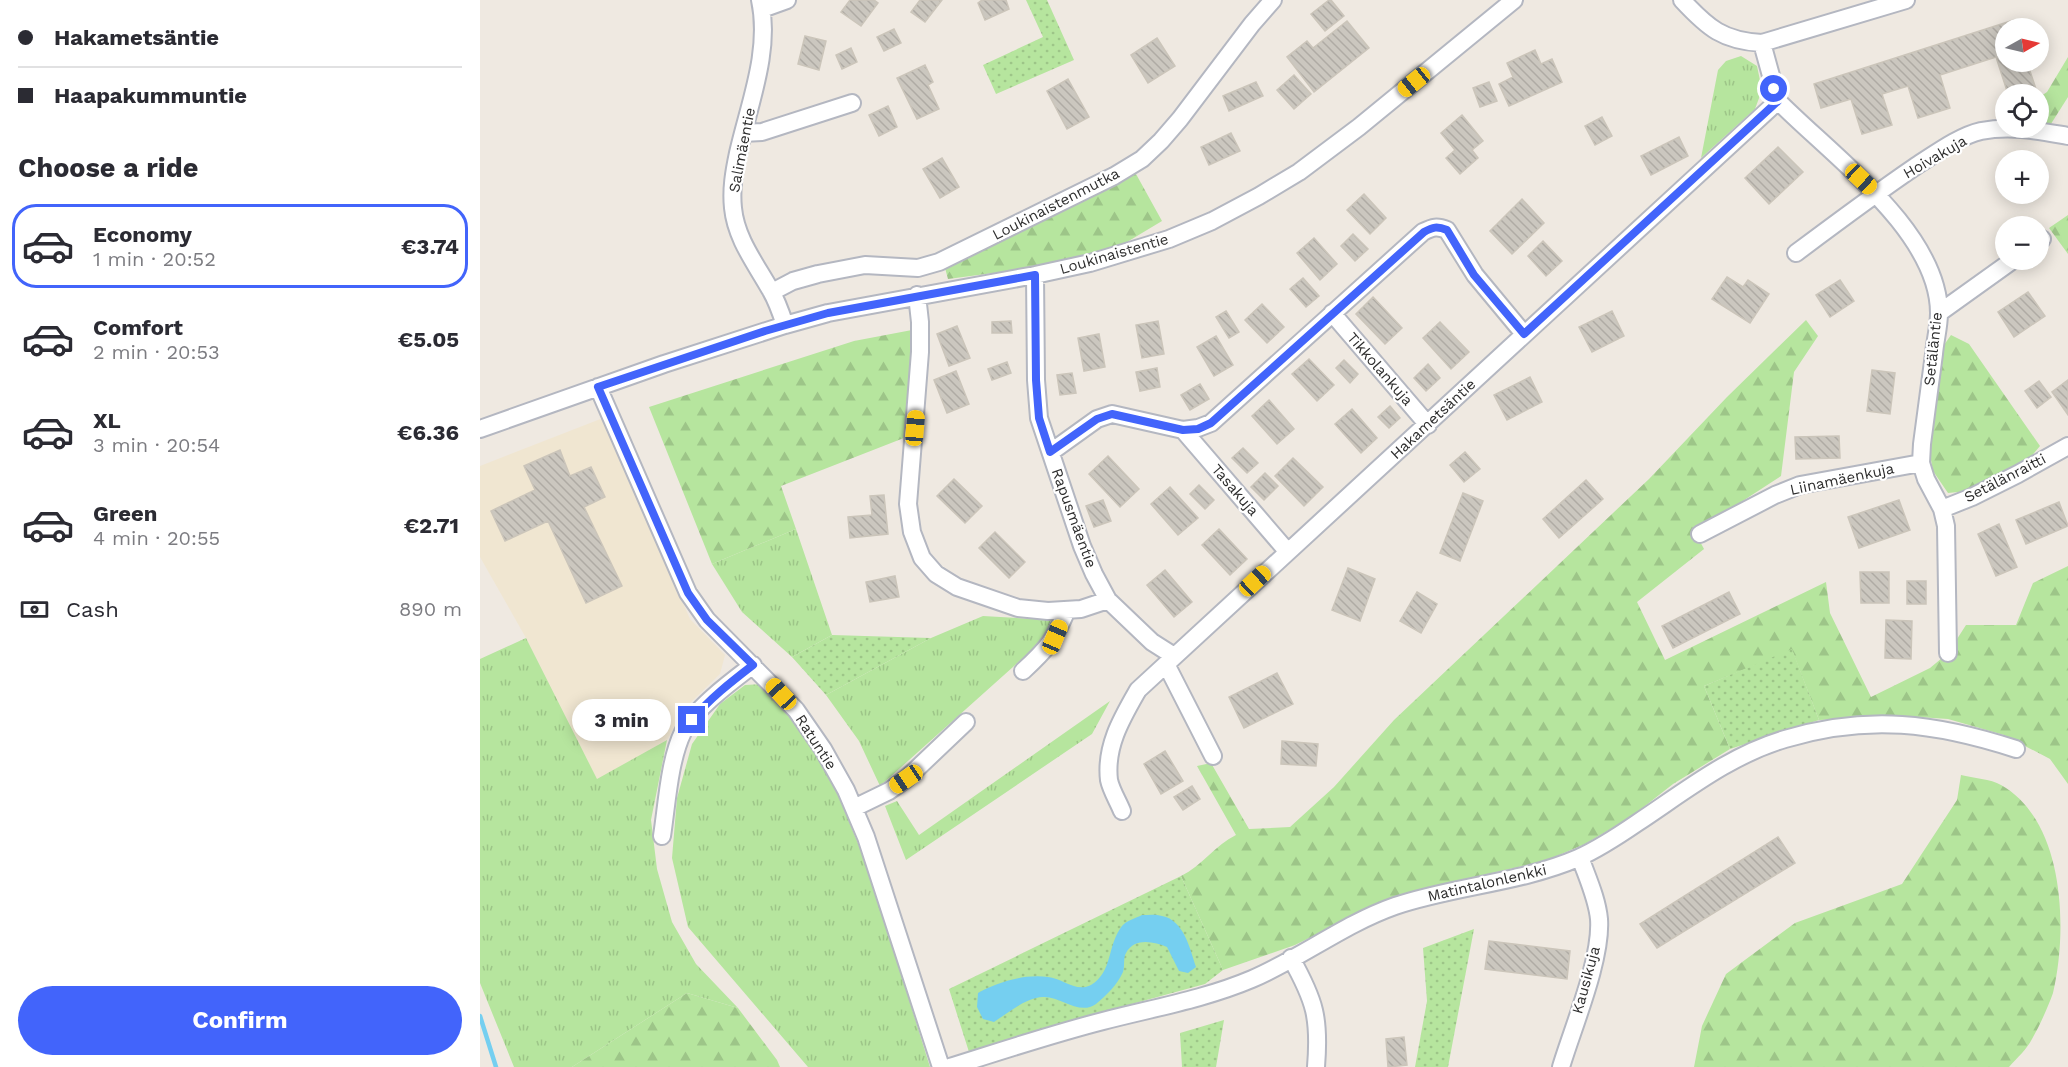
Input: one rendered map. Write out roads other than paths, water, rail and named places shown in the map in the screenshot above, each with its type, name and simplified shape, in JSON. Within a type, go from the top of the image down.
[{"type":"street","points":[[761,4],[787,0]]},
{"type":"street","name":"Loukinaistenmutka","points":[[772,292],[793,281],[865,265],[918,268],[939,262],[1114,176],[1142,159],[1161,141],[1273,0]]},
{"type":"street","name":"Loukinaistentie","points":[[480,429],[598,387],[828,313],[1035,275],[1090,263],[1169,239],[1212,221],[1299,172],[1359,127],[1514,0]]},
{"type":"street","points":[[1682,0],[1701,21],[1718,33],[1741,42],[1762,43],[1906,0]]},
{"type":"street","name":"Salimäentie","points":[[761,4],[763,43],[732,185],[733,209],[738,230],[749,255],[772,292],[785,325]]},
{"type":"street","points":[[1762,43],[1778,101]]},
{"type":"street","name":"Setäläntie","points":[[1778,101],[1876,193],[1908,234],[1926,263],[1934,286],[1939,312],[1922,444],[1922,463],[1926,479],[1942,509],[1946,526],[1948,653]]},
{"type":"street","name":"Hakametsäntie","points":[[1122,811],[1109,781],[1110,748],[1120,721],[1138,690],[1778,101]]},
{"type":"street","points":[[743,132],[762,132],[852,103]]},
{"type":"street","name":"Hoivakuja","points":[[1796,253],[1876,193],[1941,150],[1979,132],[2004,128],[2031,129],[2068,136]]},
{"type":"street","points":[[1050,452],[1097,419],[1112,414],[1183,430],[1198,429],[1211,423],[1424,232],[1440,227],[1447,230],[1474,275],[1524,334]]},
{"type":"street","points":[[1939,312],[1999,270]]},
{"type":"street","name":"Rapusmäentie","points":[[1035,275],[1036,380],[1039,418],[1082,546],[1108,600],[1170,660]]},
{"type":"street","points":[[916,296],[921,322],[920,352],[908,504],[912,532],[922,558],[936,574],[957,587],[1018,608],[1048,611],[1082,609],[1108,600]]},
{"type":"street","name":"Tikkolankuja","points":[[1332,313],[1428,425]]},
{"type":"street","name":"Ratuntie","points":[[598,387],[688,593],[707,620],[796,710],[823,748],[846,790],[866,837],[941,1067]]},
{"type":"street","name":"Tasakuja","points":[[1183,430],[1287,551]]},
{"type":"street","name":"Setälänraitti","points":[[1942,509],[1972,497],[2068,446]]},
{"type":"street","name":"Liinamäenkuja","points":[[1700,534],[1775,495],[1800,485],[1922,463]]},
{"type":"street","points":[[1023,671],[1055,637],[1066,610]]},
{"type":"street","points":[[1170,660],[1213,756]]},
{"type":"street","points":[[662,836],[674,765],[684,731],[700,709],[753,665]]},
{"type":"street","points":[[854,808],[889,791],[906,779],[966,722]]},
{"type":"street","name":"Matintalonlenkki","points":[[950,1067],[1102,1021],[1212,994],[1254,978],[1358,922],[1422,897],[1547,870],[1580,857],[1613,839],[1743,754],[1785,739],[1821,730],[1861,725],[1899,724],[1941,729],[2016,749]]},
{"type":"street","name":"Kausikuja","points":[[1561,1067],[1594,962],[1599,921],[1595,899],[1580,857]]},
{"type":"street","points":[[1291,958],[1308,988],[1316,1014],[1318,1040],[1316,1067]]},
{"type":"water","points":[[1142,915],[1160,915],[1176,923],[1185,936],[1196,967],[1188,973],[1179,971],[1167,947],[1151,942],[1140,943],[1134,945],[1126,953],[1124,970],[1111,990],[1090,1007],[1077,1007],[1043,997],[1023,1003],[994,1022],[983,1019],[977,1007],[978,993],[1002,982],[1039,976],[1080,987],[1091,985],[1098,980],[1107,966],[1117,933],[1122,926]]},
{"type":"waterway","points":[[480,1016],[496,1067]]}]
